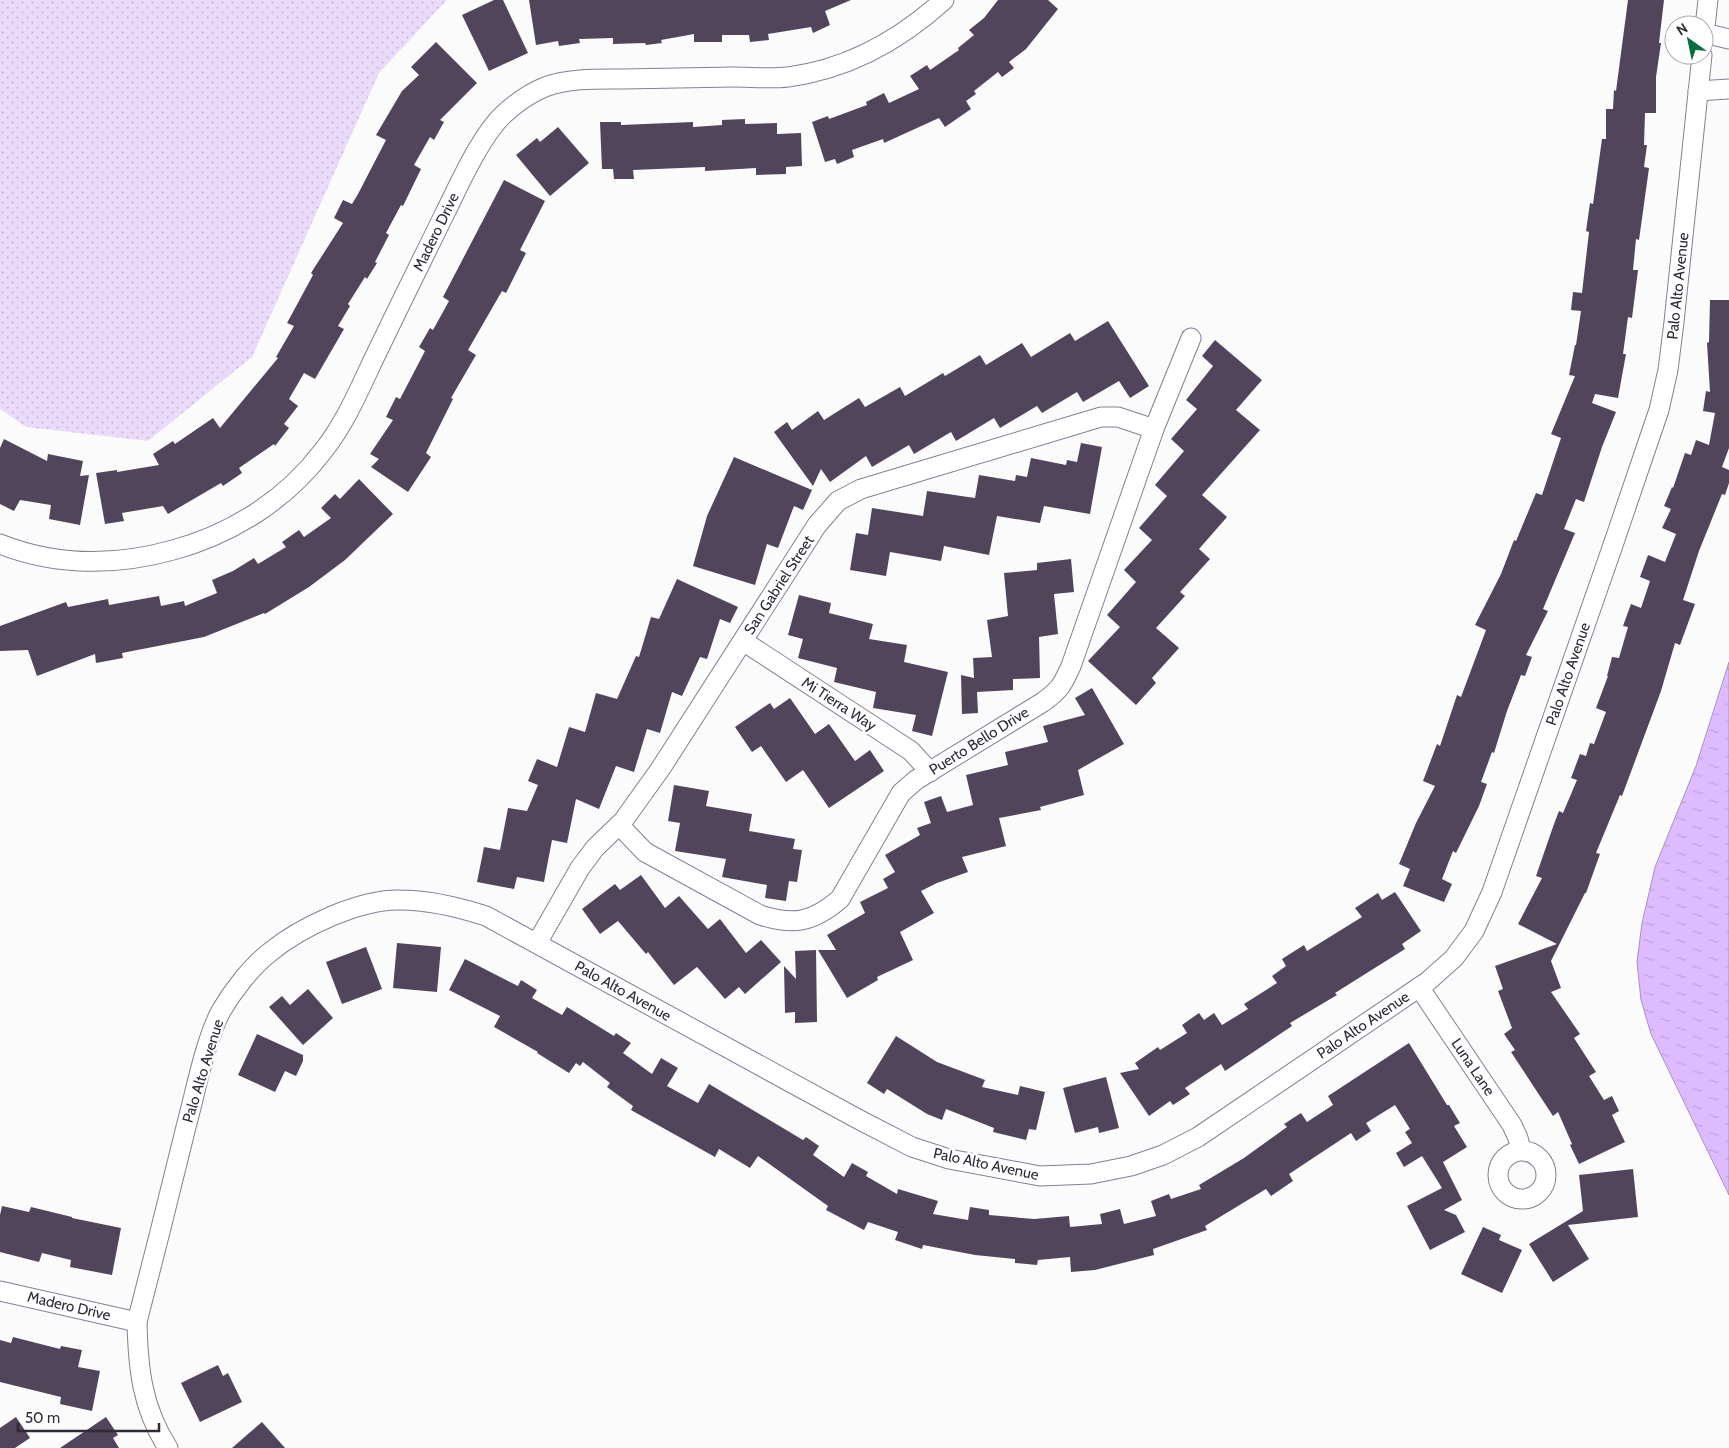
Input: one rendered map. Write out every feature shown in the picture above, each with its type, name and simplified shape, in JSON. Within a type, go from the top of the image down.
[{"type":"street","name":"Madero Drive","points":[[0,544],[15,550],[47,557],[84,561],[117,562],[156,555],[194,544],[236,525],[268,506],[296,483],[324,450],[347,413],[485,136],[502,116],[524,98],[547,86],[573,81],[787,77],[820,70],[861,57],[898,37],[944,0]]},
{"type":"street","points":[[1706,15],[1708,0]]},
{"type":"street","points":[[1714,36],[1729,39]]},
{"type":"street","name":"Palo Alto Avenue","points":[[168,1448],[157,1431],[144,1394],[138,1358],[137,1322],[196,1088],[210,1040],[221,1012],[241,983],[268,953],[300,932],[330,916],[366,905],[399,900],[457,907],[486,916],[912,1147],[949,1158],[1040,1176],[1091,1174],[1131,1166],[1163,1155],[1206,1132],[1420,987],[1454,958],[1474,931],[1492,892],[1659,410],[1668,370],[1674,322],[1701,65]]},
{"type":"street","points":[[1698,90],[1729,89]]},
{"type":"street","name":"Puerto Bello Drive","points":[[619,825],[645,852],[760,915],[777,921],[793,922],[812,918],[828,909],[840,899],[901,792],[916,780],[1043,702],[1057,692],[1064,681],[1071,666],[1154,429],[1192,338]]},
{"type":"street","name":"San Gabriel Street","points":[[536,943],[580,868],[594,848],[619,825],[633,808],[661,768],[817,525],[838,501],[848,494],[1082,422],[1118,417],[1154,429]]},
{"type":"street","name":"Mi Tierra Way","points":[[743,641],[911,750],[930,772]]},
{"type":"street","name":"Luna Lane","points":[[1420,987],[1512,1125],[1521,1150]]},
{"type":"street","name":"Madero Drive","points":[[0,1291],[137,1322]]},
{"type":"shaded area","points":[[0,0],[447,0],[379,73],[252,357],[148,441],[26,427],[0,409]]},
{"type":"water","points":[[1729,662],[1729,1195],[1651,1034],[1641,1000],[1637,962],[1642,923],[1655,867],[1696,766]]},
{"type":"building","points":[[494,0],[503,0],[528,53],[489,71],[462,15]]},
{"type":"building","points":[[529,0],[851,0],[825,11],[830,25],[813,33],[811,27],[768,34],[769,40],[750,42],[749,35],[722,35],[722,42],[694,42],[694,34],[661,40],[662,43],[646,45],[645,43],[613,44],[613,38],[579,39],[580,43],[559,46],[558,41],[536,45]]},
{"type":"building","points":[[998,0],[1048,0],[1058,9],[1026,49],[1009,62],[1014,68],[1002,77],[998,72],[974,91],[976,94],[966,101],[971,109],[945,127],[939,118],[884,143],[883,139],[852,150],[854,157],[837,164],[835,159],[825,162],[812,122],[828,116],[829,119],[867,105],[866,102],[884,93],[889,103],[919,89],[910,76],[927,65],[930,70],[959,50],[958,48],[974,35],[969,30],[984,18]]},
{"type":"building","points":[[1628,0],[1664,0],[1656,77],[1656,113],[1645,113],[1644,145],[1647,145],[1644,167],[1649,168],[1639,240],[1636,239],[1633,270],[1638,270],[1632,318],[1628,317],[1623,354],[1626,354],[1618,398],[1595,394],[1592,403],[1616,412],[1584,502],[1576,499],[1564,529],[1575,533],[1543,609],[1548,611],[1526,655],[1532,657],[1525,676],[1521,675],[1494,753],[1492,752],[1481,782],[1487,784],[1479,806],[1456,853],[1453,851],[1442,879],[1452,884],[1444,902],[1403,886],[1410,869],[1399,864],[1416,823],[1435,786],[1423,781],[1437,744],[1440,746],[1457,695],[1461,697],[1486,630],[1475,625],[1501,574],[1514,540],[1516,541],[1536,493],[1542,495],[1561,438],[1551,434],[1575,376],[1569,375],[1581,311],[1571,310],[1573,292],[1582,293],[1589,232],[1586,231],[1590,203],[1593,204],[1602,139],[1606,139],[1606,109],[1613,109],[1614,90],[1616,91]]},
{"type":"building","points":[[436,42],[477,83],[440,120],[444,122],[434,140],[430,137],[414,165],[421,169],[403,206],[401,205],[386,233],[389,235],[375,262],[377,263],[367,279],[365,277],[348,304],[350,306],[338,326],[344,329],[315,379],[304,373],[289,399],[298,406],[284,424],[289,428],[275,446],[274,444],[239,468],[242,473],[223,486],[221,483],[168,514],[163,506],[122,513],[124,521],[105,524],[96,473],[117,470],[117,472],[159,465],[153,454],[173,441],[175,444],[213,418],[220,428],[278,358],[276,357],[294,326],[287,323],[313,275],[311,273],[343,223],[334,218],[343,200],[352,204],[358,194],[386,140],[376,135],[402,91],[419,75],[411,67]]},
{"type":"building","points":[[745,119],[745,124],[777,123],[777,134],[801,133],[802,166],[786,167],[786,174],[756,175],[756,168],[705,171],[705,167],[633,170],[634,179],[614,179],[613,169],[602,169],[600,122],[621,122],[621,125],[693,122],[693,127],[722,125],[722,120]]},
{"type":"building","points":[[558,127],[589,163],[550,196],[516,155],[537,138],[540,142]]},
{"type":"building","points":[[504,180],[545,201],[520,250],[526,253],[506,293],[502,291],[468,350],[476,355],[451,398],[453,399],[426,453],[431,457],[408,492],[371,467],[379,459],[370,454],[393,420],[386,417],[396,397],[400,399],[425,351],[419,347],[430,328],[433,330],[449,301],[443,297]]},
{"type":"building","points":[[1710,300],[1729,300],[1729,448],[1722,467],[1729,470],[1729,483],[1725,495],[1722,494],[1699,551],[1683,600],[1695,604],[1680,645],[1675,643],[1661,691],[1622,796],[1620,795],[1596,853],[1600,854],[1586,893],[1551,961],[1561,988],[1551,992],[1580,1034],[1574,1038],[1596,1072],[1589,1076],[1604,1100],[1612,1096],[1619,1111],[1612,1115],[1625,1142],[1579,1164],[1558,1112],[1553,1116],[1511,1052],[1515,1050],[1504,1034],[1512,1028],[1498,991],[1503,989],[1495,966],[1557,944],[1518,924],[1542,878],[1536,876],[1559,811],[1563,813],[1577,780],[1571,778],[1580,754],[1586,756],[1590,743],[1594,744],[1606,712],[1596,708],[1608,676],[1612,657],[1619,658],[1628,627],[1623,626],[1631,604],[1641,608],[1650,581],[1640,577],[1648,555],[1665,562],[1676,534],[1662,528],[1671,509],[1664,506],[1673,488],[1685,453],[1691,455],[1696,440],[1709,445],[1715,413],[1703,411],[1706,391],[1710,392],[1707,343],[1709,342]]},
{"type":"building","points":[[1108,321],[1149,386],[1130,398],[1119,381],[1083,402],[1077,392],[1042,413],[1037,406],[1000,428],[994,418],[956,441],[951,432],[914,454],[909,445],[872,467],[866,456],[830,482],[821,469],[813,486],[774,432],[787,422],[792,430],[818,411],[824,420],[859,398],[865,407],[900,387],[905,396],[943,373],[945,376],[980,355],[986,365],[1022,343],[1031,357],[1070,333],[1075,341]]},
{"type":"building","points":[[1215,340],[1262,380],[1236,410],[1260,430],[1202,495],[1227,517],[1199,549],[1210,559],[1180,592],[1185,596],[1156,628],[1179,648],[1152,678],[1156,683],[1136,705],[1088,661],[1120,627],[1107,615],[1136,582],[1124,570],[1152,540],[1139,528],[1167,496],[1155,485],[1184,451],[1171,439],[1197,409],[1186,400],[1213,366],[1202,356]]},
{"type":"building","points":[[4,439],[47,461],[48,454],[83,461],[80,476],[89,475],[80,525],[49,519],[51,505],[20,500],[14,511],[0,504],[0,448]]},
{"type":"building","points":[[1081,443],[1102,447],[1090,514],[1044,506],[1040,523],[997,516],[989,555],[944,546],[941,561],[890,552],[886,576],[850,570],[856,533],[868,535],[872,508],[923,516],[927,491],[975,498],[979,475],[1015,481],[1016,475],[1027,477],[1031,458],[1066,465],[1067,460],[1077,462]]},
{"type":"building","points":[[734,457],[812,490],[803,510],[794,506],[778,548],[767,544],[755,585],[693,566],[707,516]]},
{"type":"building","points":[[359,479],[393,514],[345,560],[309,587],[265,614],[204,637],[122,653],[123,658],[96,663],[95,654],[37,676],[28,650],[0,651],[0,626],[66,602],[68,607],[108,599],[109,605],[159,596],[161,606],[184,601],[185,606],[217,593],[212,580],[233,571],[254,558],[258,564],[286,547],[282,542],[299,530],[304,537],[331,518],[321,508],[335,494],[340,499]]},
{"type":"building","points":[[1071,559],[1074,592],[1054,594],[1058,634],[1039,637],[1040,678],[1013,679],[1013,690],[977,692],[978,713],[962,714],[961,675],[974,678],[973,658],[992,657],[987,620],[1008,616],[1004,573],[1037,570],[1037,563]]},
{"type":"building","points":[[677,579],[738,607],[730,623],[720,619],[707,659],[700,657],[682,696],[672,692],[660,733],[647,729],[634,772],[616,766],[599,809],[576,799],[567,843],[552,840],[544,882],[517,877],[514,889],[477,882],[484,847],[500,850],[508,808],[527,811],[538,785],[528,781],[537,759],[557,767],[569,727],[585,732],[596,693],[617,699],[636,656],[639,657],[651,617],[659,619]]},
{"type":"building","points":[[799,595],[831,603],[829,613],[873,624],[869,639],[907,645],[904,662],[948,672],[932,736],[912,731],[916,715],[873,708],[876,692],[834,682],[837,668],[798,658],[803,639],[788,635]]},
{"type":"building","points":[[1092,688],[1124,744],[1078,770],[1084,795],[1040,807],[1041,810],[999,818],[1006,846],[962,857],[968,872],[921,891],[934,913],[900,932],[913,960],[877,977],[878,980],[847,998],[818,950],[836,950],[827,935],[865,913],[860,902],[888,888],[883,879],[895,872],[885,855],[920,835],[917,828],[931,823],[924,802],[941,796],[947,812],[973,805],[966,775],[1008,765],[1005,752],[1048,742],[1043,726],[1085,715],[1075,698]]},
{"type":"building","points":[[790,698],[815,734],[829,724],[855,761],[870,750],[884,771],[829,808],[803,770],[786,782],[761,746],[752,752],[735,727],[770,703],[774,709]]},
{"type":"building","points":[[674,785],[709,791],[706,806],[752,814],[749,831],[795,839],[793,849],[802,850],[797,882],[789,881],[786,901],[765,898],[767,885],[722,877],[726,859],[675,851],[680,823],[668,821]]},
{"type":"building","points":[[641,875],[665,908],[679,896],[708,929],[720,919],[746,953],[761,940],[781,962],[745,994],[739,987],[725,999],[697,967],[674,985],[648,952],[646,954],[618,921],[600,934],[582,909],[615,884],[620,890]]},
{"type":"building","points":[[1395,892],[1421,931],[1402,944],[1405,949],[1335,993],[1337,995],[1290,1023],[1292,1026],[1225,1071],[1221,1064],[1185,1088],[1190,1094],[1173,1105],[1170,1101],[1149,1116],[1120,1073],[1139,1069],[1135,1063],[1158,1047],[1160,1050],[1187,1033],[1182,1025],[1199,1013],[1204,1020],[1214,1013],[1222,1025],[1248,1009],[1244,1004],[1277,983],[1272,976],[1286,966],[1282,959],[1304,945],[1307,951],[1362,917],[1355,908],[1378,893],[1382,900]]},
{"type":"building","points":[[397,943],[441,947],[437,992],[393,988]]},
{"type":"building","points":[[366,947],[382,989],[342,1004],[326,962]]},
{"type":"building","points":[[816,950],[817,1022],[795,1023],[795,1012],[785,1013],[784,966],[796,979],[795,951]]},
{"type":"building","points":[[465,959],[518,986],[521,980],[537,990],[532,998],[562,1015],[567,1007],[614,1036],[616,1033],[631,1043],[623,1053],[652,1074],[661,1058],[678,1068],[667,1086],[698,1103],[709,1084],[803,1140],[806,1137],[819,1146],[813,1155],[844,1177],[852,1163],[868,1172],[866,1176],[897,1194],[898,1189],[938,1201],[933,1214],[968,1220],[970,1207],[989,1210],[989,1215],[1034,1219],[1069,1216],[1070,1227],[1102,1224],[1100,1214],[1120,1209],[1124,1224],[1156,1216],[1151,1201],[1169,1194],[1171,1199],[1201,1189],[1199,1185],[1244,1158],[1287,1127],[1284,1124],[1301,1113],[1307,1122],[1333,1105],[1328,1096],[1409,1043],[1460,1123],[1454,1126],[1467,1147],[1443,1162],[1462,1200],[1444,1210],[1456,1215],[1465,1232],[1430,1250],[1407,1206],[1442,1188],[1422,1156],[1404,1167],[1396,1153],[1412,1143],[1405,1132],[1410,1129],[1395,1105],[1366,1123],[1371,1131],[1356,1141],[1351,1133],[1289,1174],[1293,1181],[1271,1196],[1266,1189],[1205,1226],[1207,1230],[1153,1249],[1154,1255],[1095,1270],[1071,1272],[1070,1257],[1038,1260],[1037,1265],[1015,1263],[1015,1259],[975,1255],[923,1245],[922,1249],[895,1240],[898,1232],[868,1222],[864,1230],[826,1210],[828,1206],[758,1156],[750,1168],[719,1149],[715,1157],[631,1110],[633,1106],[607,1087],[610,1083],[583,1062],[580,1066],[576,1063],[569,1073],[538,1052],[494,1027],[500,1016],[449,990]]},
{"type":"building","points":[[308,989],[333,1018],[303,1045],[269,1007],[282,996],[290,1005]]},
{"type":"building","points":[[257,1034],[303,1055],[303,1061],[296,1076],[285,1071],[275,1092],[238,1075]]},
{"type":"building","points":[[896,1036],[937,1062],[985,1080],[982,1087],[1018,1095],[1020,1086],[1045,1092],[1036,1130],[1029,1129],[1026,1140],[993,1132],[994,1128],[946,1109],[942,1120],[927,1114],[887,1089],[884,1094],[867,1083]]},
{"type":"building","points":[[1106,1077],[1119,1128],[1099,1133],[1098,1127],[1075,1133],[1063,1088]]},
{"type":"building","points":[[1633,1169],[1638,1217],[1568,1225],[1589,1259],[1553,1282],[1529,1244],[1583,1211],[1579,1175]]},
{"type":"building","points":[[2,1206],[29,1212],[31,1207],[121,1228],[112,1275],[70,1267],[71,1260],[42,1253],[39,1262],[0,1252],[0,1215]]},
{"type":"building","points":[[1483,1227],[1501,1235],[1499,1240],[1522,1250],[1502,1293],[1461,1274]]},
{"type":"building","points":[[13,1337],[60,1349],[61,1346],[82,1350],[78,1367],[100,1371],[92,1411],[60,1404],[61,1397],[0,1382],[0,1340],[11,1343]]},
{"type":"building","points":[[218,1365],[223,1376],[228,1373],[242,1402],[200,1422],[181,1383]]},
{"type":"building","points":[[16,1417],[30,1438],[15,1448],[0,1448],[0,1428]]},
{"type":"building","points":[[106,1417],[118,1435],[113,1438],[119,1448],[60,1448]]},
{"type":"building","points":[[262,1422],[285,1448],[232,1448],[248,1434]]}]
